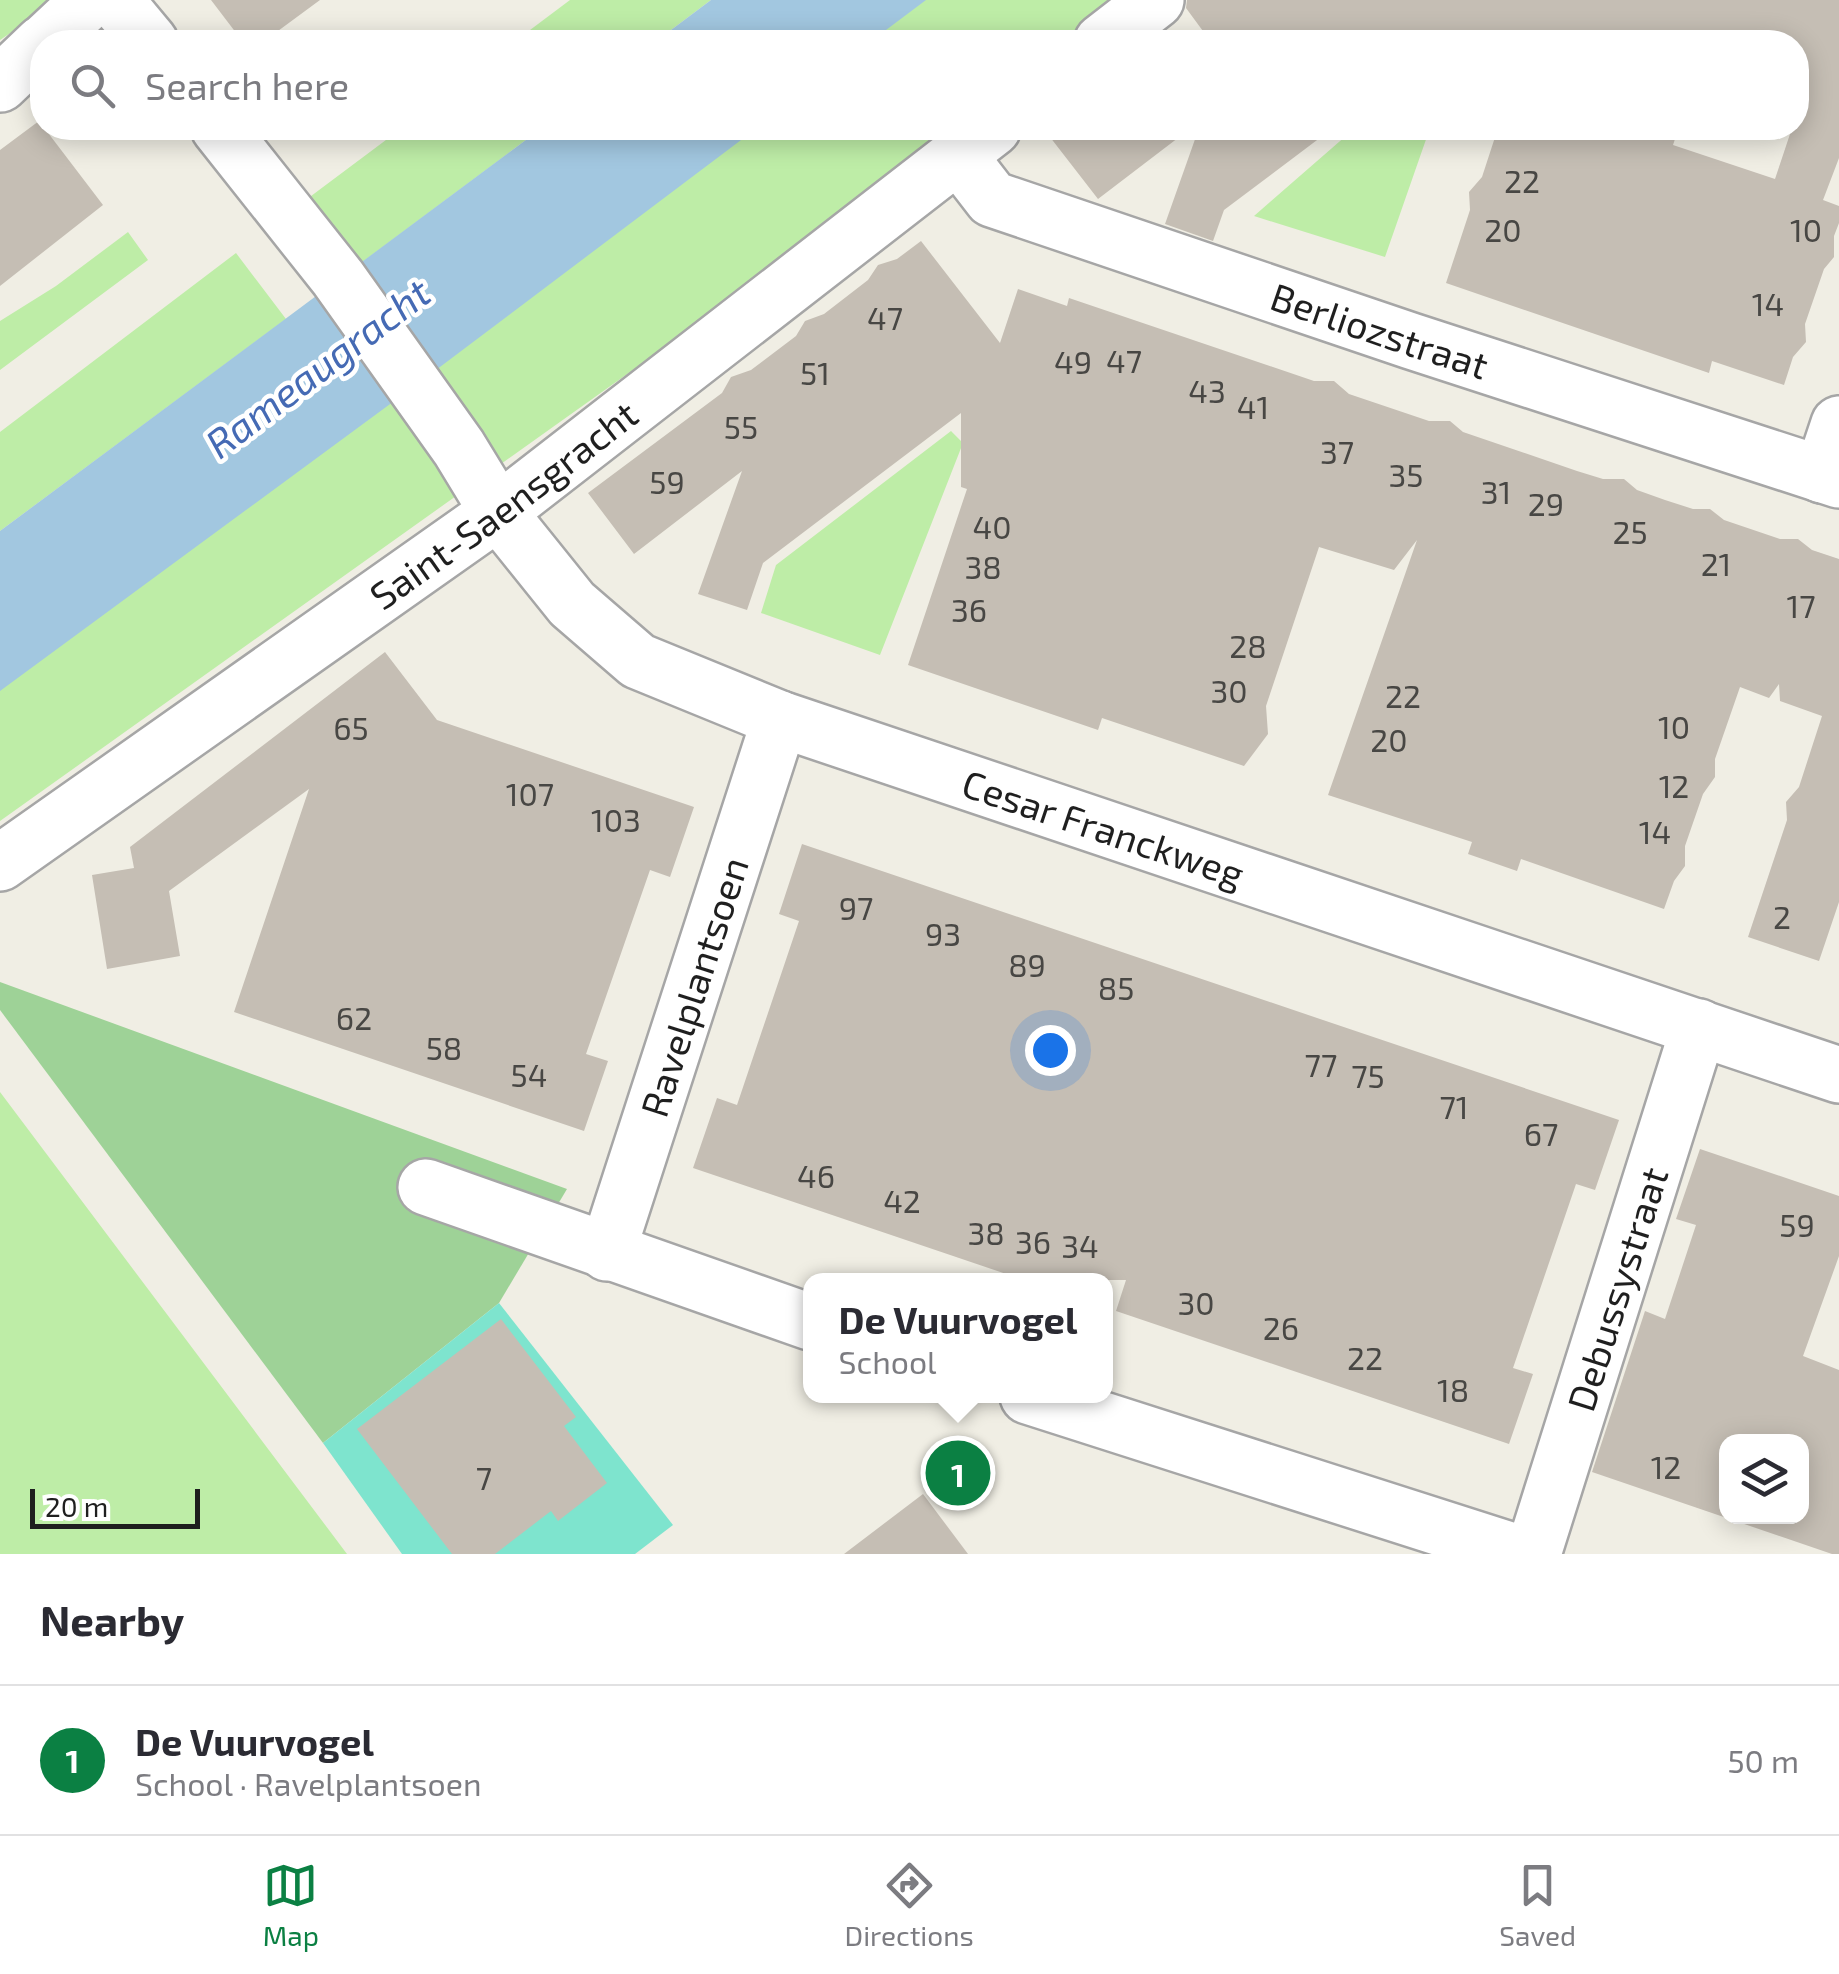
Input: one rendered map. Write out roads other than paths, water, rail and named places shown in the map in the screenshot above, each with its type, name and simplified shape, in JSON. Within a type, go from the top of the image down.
[{"type":"street","points":[[59,30],[90,0]]},
{"type":"street","points":[[115,0],[140,30]]},
{"type":"street","points":[[1117,30],[1156,0]]},
{"type":"street","points":[[0,84],[30,57]]},
{"type":"street","name":"Cesar Franckweg","points":[[229,140],[338,278],[459,448],[498,512],[572,604],[638,661],[780,719],[1839,1075]]},
{"type":"street","name":"Berliozstraat","points":[[975,141],[992,199],[1831,478],[1839,424]]},
{"type":"street","name":"Saint-Saensgracht","points":[[0,863],[498,512],[975,141]]},
{"type":"street","name":"Ravelplantsoen","points":[[607,1252],[780,719]]},
{"type":"street","name":"Debussystraat","points":[[1533,1554],[1699,1027]]},
{"type":"street","points":[[426,1188],[803,1320]]},
{"type":"street","points":[[1050,1403],[1522,1554]]},
{"type":"water","points":[[711,0],[926,0],[886,30],[671,30]]},
{"type":"water","name":"Rameaugracht","points":[[526,140],[741,140],[0,691],[0,531]]},
{"type":"place","name":"De Vuurvogel","points":[[958,1473]]}]
